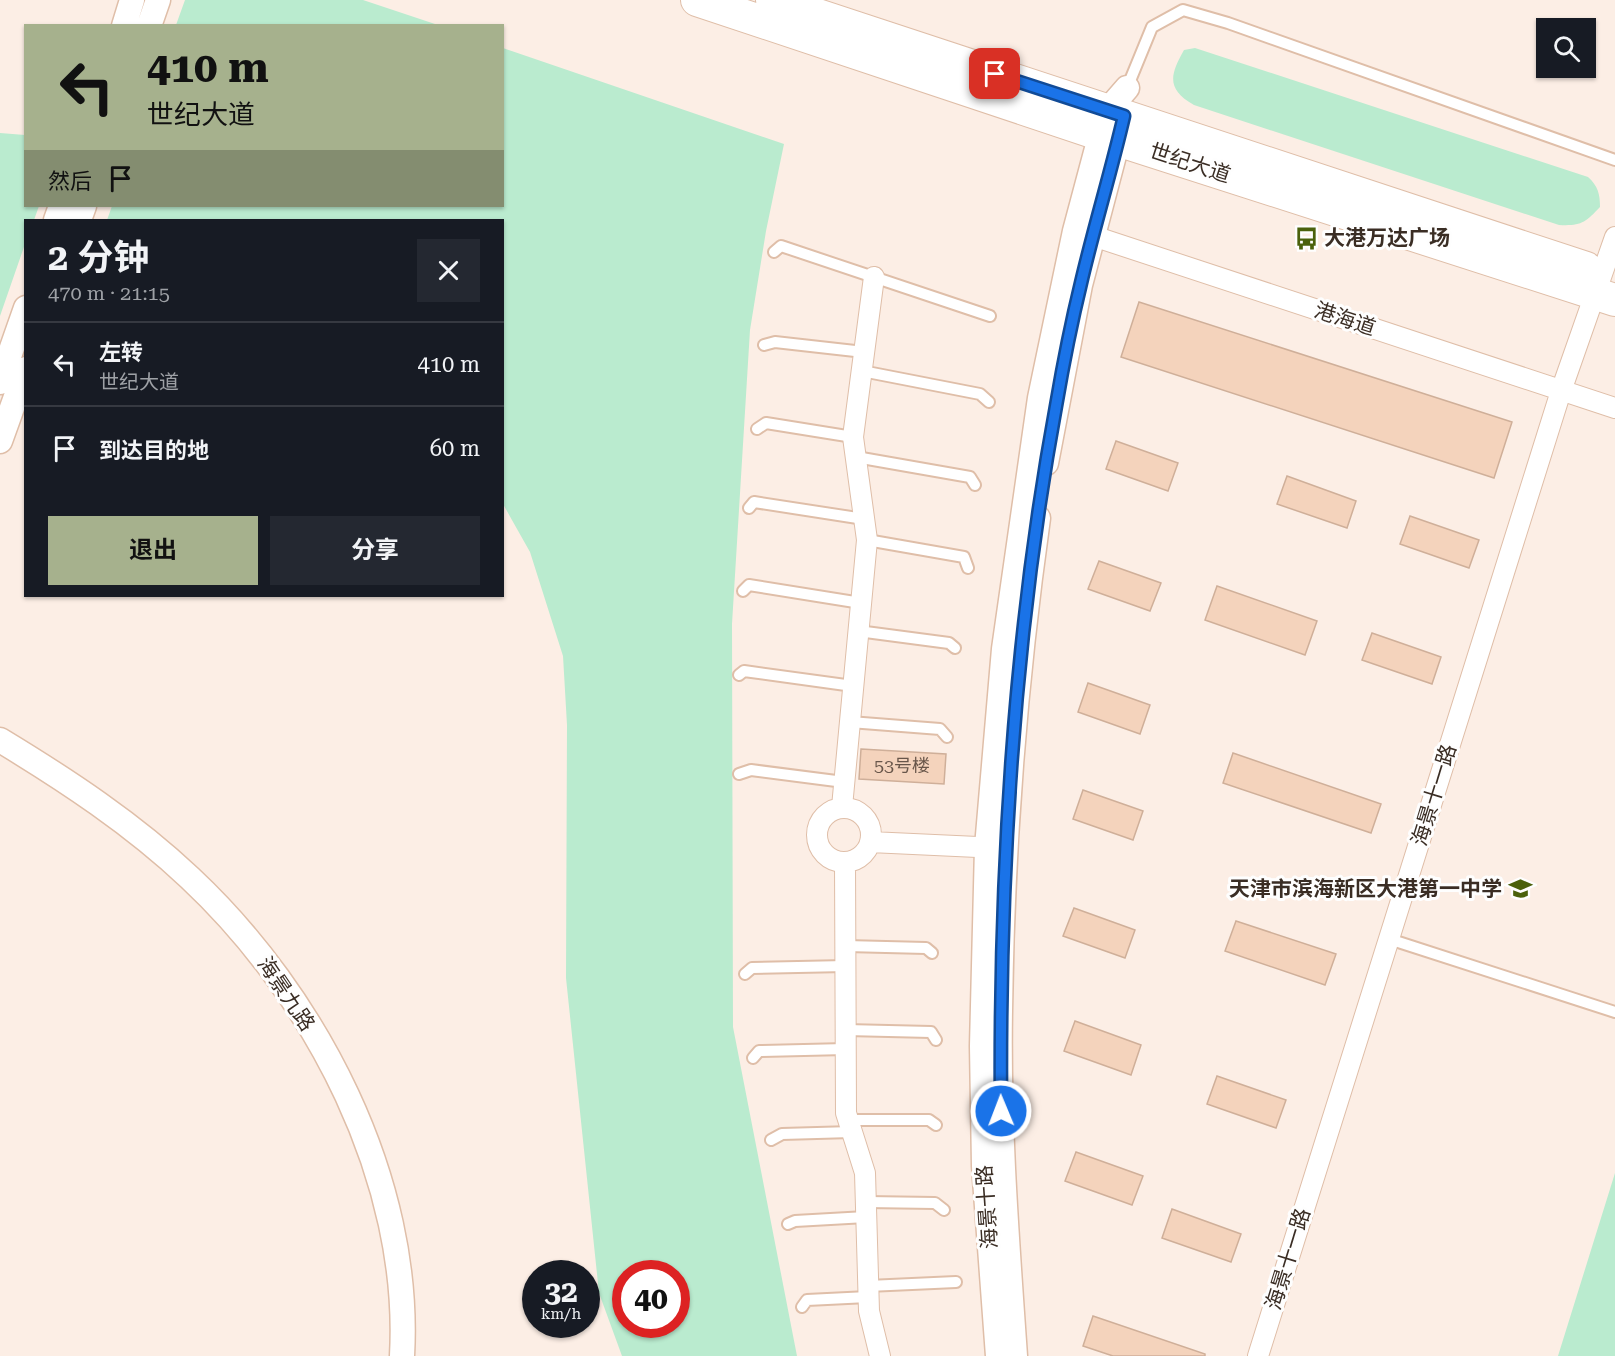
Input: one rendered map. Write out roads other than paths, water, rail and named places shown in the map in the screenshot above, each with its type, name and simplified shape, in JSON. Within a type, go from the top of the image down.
[{"type":"main road","name":"世纪大道","points":[[698,0],[1115,118]]},
{"type":"main road","name":"世纪大道","points":[[772,0],[1607,286]]},
{"type":"street","points":[[125,24],[132,0]]},
{"type":"street","points":[[149,24],[158,0]]},
{"type":"street","name":"海景十路","points":[[998,1356],[987,1215],[983,1118],[982,981],[996,848],[1038,519],[1084,233],[1115,118]]},
{"type":"street","name":"港海道","points":[[1084,233],[1615,408]]},
{"type":"street","name":"海景十一路","points":[[1258,1356],[1561,391],[1607,286],[1615,237]]},
{"type":"street","points":[[842,807],[867,540],[853,437],[874,277]]},
{"type":"street","points":[[0,382],[24,314]]},
{"type":"street","points":[[0,441],[24,375]]},
{"type":"street","name":"海景九路","points":[[0,740],[132,828],[190,878],[248,940],[304,1017],[331,1062],[355,1111],[376,1166],[387,1211],[399,1280],[402,1356]]},
{"type":"street","name":"海景九路","points":[[0,748],[104,817],[156,856],[219,920],[266,976],[293,1015],[337,1090],[370,1176],[388,1260],[393,1308],[393,1356]]},
{"type":"street","points":[[842,807],[858,812],[865,817],[869,825],[870,842],[861,856],[845,862],[829,858],[818,845],[816,837],[820,820],[826,814],[842,807]]},
{"type":"street","points":[[870,842],[996,848]]},
{"type":"street","name":"海景十路","points":[[996,848],[1001,1132],[1015,1356]]},
{"type":"street","points":[[845,862],[846,1113],[865,1173],[868,1311],[880,1356]]},
{"type":"lane","points":[[1115,118],[1152,27],[1183,10],[1228,23],[1615,160]]},
{"type":"lane","points":[[774,252],[781,246],[990,316]]},
{"type":"lane","points":[[764,345],[775,342],[863,361],[980,394],[989,402]]},
{"type":"lane","points":[[757,429],[766,423],[853,437]]},
{"type":"lane","points":[[856,457],[970,477],[975,485]]},
{"type":"lane","points":[[749,508],[754,502],[864,519]]},
{"type":"lane","points":[[867,540],[964,557],[968,568]]},
{"type":"lane","points":[[743,591],[749,585],[861,603]]},
{"type":"lane","points":[[858,631],[950,643],[955,648]]},
{"type":"lane","points":[[739,675],[744,670],[853,686]]},
{"type":"lane","points":[[850,722],[940,729],[947,737]]},
{"type":"lane","points":[[739,774],[751,770],[844,782]]},
{"type":"lane","points":[[1389,939],[1615,1012]]},
{"type":"lane","points":[[846,946],[926,948],[932,953]]},
{"type":"lane","points":[[745,974],[752,968],[846,966]]},
{"type":"lane","points":[[753,1058],[759,1051],[846,1040],[931,1032],[936,1040]]},
{"type":"lane","points":[[771,1140],[782,1134],[850,1126],[929,1120],[936,1125]]},
{"type":"lane","points":[[788,1224],[866,1210],[935,1203],[944,1210]]},
{"type":"lane","points":[[802,1307],[807,1300],[957,1282]]},
{"type":"place","name":"大港万达广场","points":[[1306,238]]},
{"type":"place","name":"天津市滨海新区大港第一中学","points":[[1520,889]]}]
